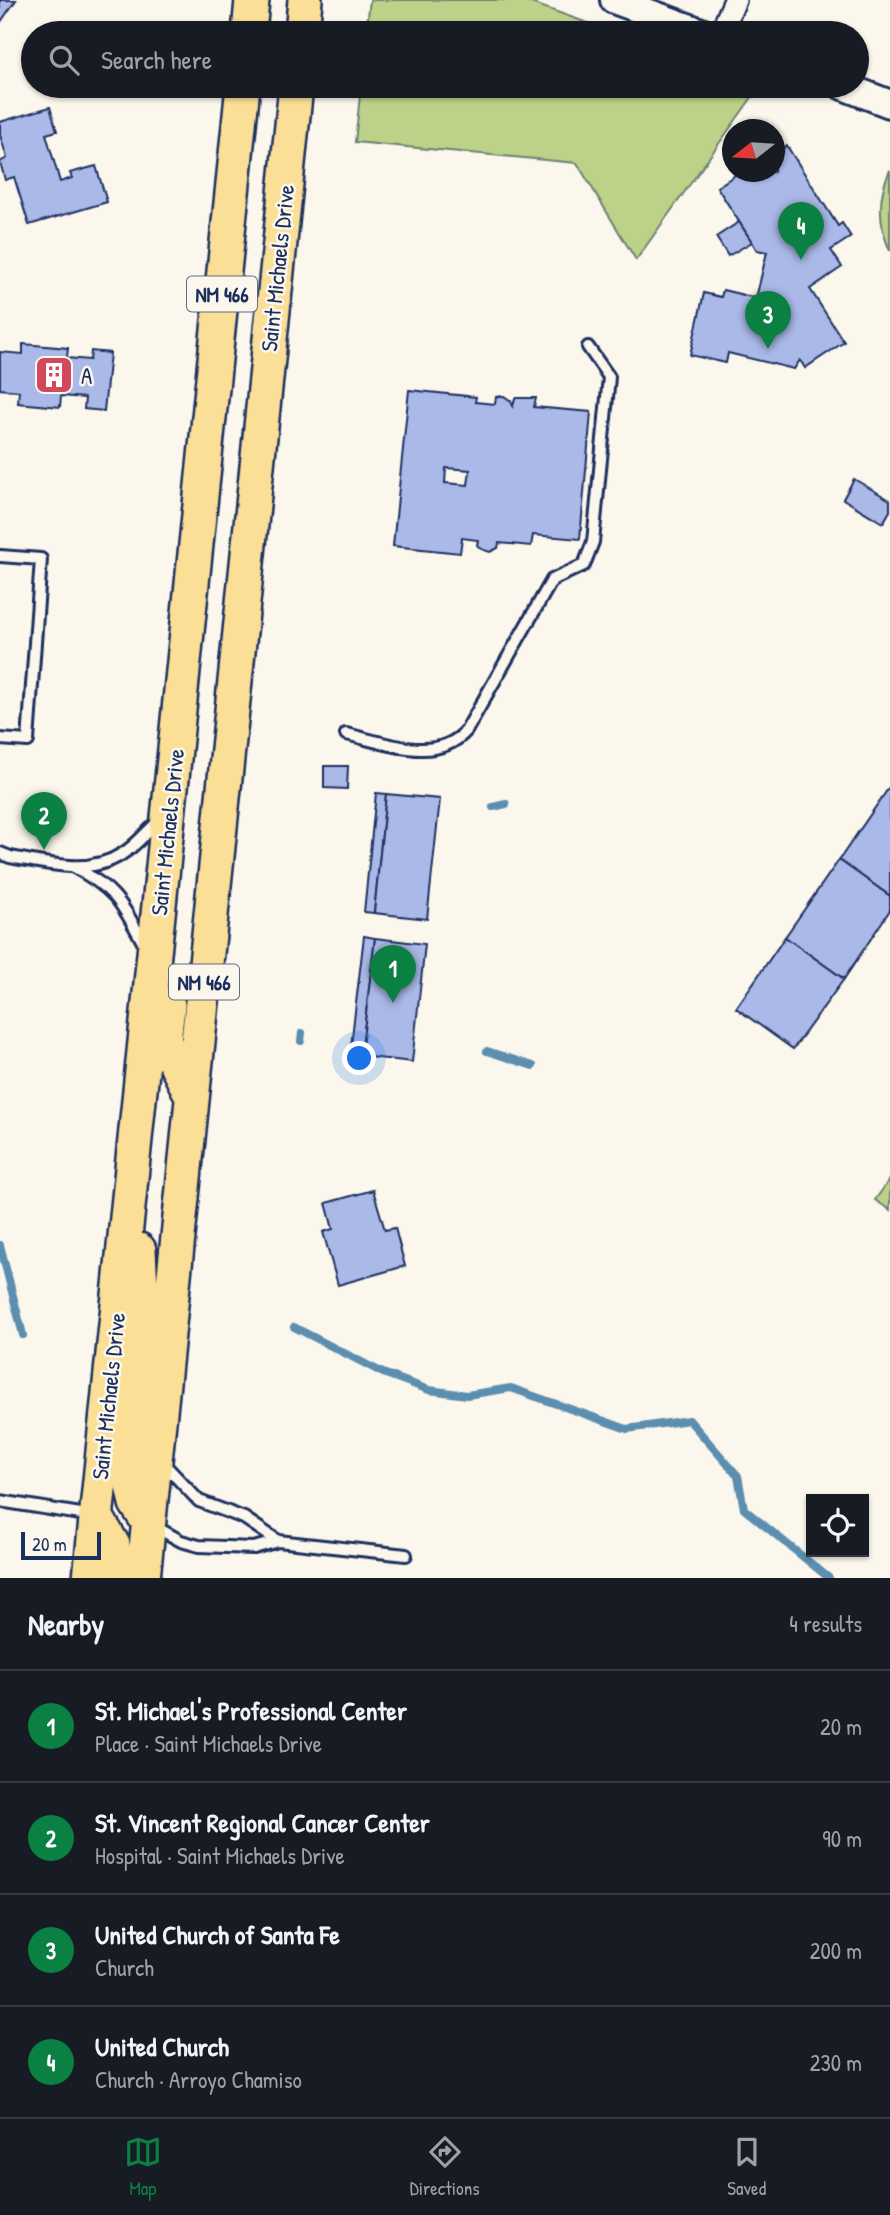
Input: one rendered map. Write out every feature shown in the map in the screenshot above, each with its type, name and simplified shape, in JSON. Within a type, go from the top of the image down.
[{"type":"main road","points":[[250,21],[252,0]]},
{"type":"main road","points":[[303,21],[305,0]]},
{"type":"main road","name":"Saint Michaels Drive","points":[[90,1578],[242,98]]},
{"type":"main road","name":"Saint Michaels Drive","points":[[143,1578],[295,98]]},
{"type":"main road","points":[[168,812],[180,906],[164,1041],[192,1096]]},
{"type":"main road","points":[[134,1142],[142,1309],[129,1472],[136,1503],[148,1523]]},
{"type":"main road","points":[[96,1516],[113,1545],[118,1578]]},
{"type":"street","points":[[614,0],[671,21]]},
{"type":"street","points":[[726,21],[735,0]]},
{"type":"street","points":[[869,96],[890,104]]},
{"type":"lane","points":[[346,734],[421,750],[453,743],[466,731],[552,580],[584,565],[593,542],[609,377],[588,347]]},
{"type":"lane","points":[[0,556],[40,559],[28,741],[0,739]]},
{"type":"lane","points":[[0,853],[10,858],[74,867],[101,863],[122,855],[168,812]]},
{"type":"lane","points":[[74,867],[105,886],[118,898],[153,961]]},
{"type":"lane","points":[[156,1456],[199,1501],[244,1518],[278,1541]]},
{"type":"lane","points":[[0,1501],[96,1516]]},
{"type":"lane","points":[[148,1523],[181,1541],[199,1546],[254,1548],[278,1541],[406,1555]]},
{"type":"green space","points":[[370,0],[523,0],[582,21],[367,21]]},
{"type":"green space","points":[[360,98],[751,98],[736,119],[722,119],[722,139],[636,260],[577,163],[355,142]]},
{"type":"green space","points":[[890,170],[890,251],[883,231],[881,210],[883,190]]},
{"type":"green space","points":[[890,1179],[890,1210],[875,1200]]},
{"type":"building","points":[[0,0],[16,0],[0,23]]},
{"type":"building","points":[[50,107],[57,131],[46,134],[60,182],[72,178],[70,173],[96,166],[107,202],[29,225],[14,177],[5,180],[0,162],[7,158],[0,135],[0,122]]},
{"type":"building","points":[[787,146],[838,226],[842,223],[851,237],[831,250],[842,267],[810,289],[844,342],[805,368],[800,360],[794,369],[728,353],[726,363],[690,355],[704,293],[721,297],[723,290],[756,298],[767,252],[757,250],[717,187],[725,182],[785,182]]},
{"type":"building","points":[[739,222],[752,242],[728,256],[716,237]]},
{"type":"building","name":"A","points":[[23,344],[68,348],[67,358],[90,360],[91,351],[110,353],[104,411],[84,409],[85,398],[61,396],[60,407],[18,403],[19,391],[0,389],[0,352],[23,354]]},
{"type":"building","points":[[409,390],[476,397],[475,402],[495,404],[496,397],[504,396],[513,406],[515,398],[536,398],[534,407],[591,412],[580,539],[533,535],[531,546],[499,543],[498,548],[490,552],[477,545],[478,540],[462,538],[460,553],[393,546]],"holes":[[[446,468],[470,470],[468,485],[445,483]]]},
{"type":"building","points":[[854,479],[890,500],[890,511],[883,523],[843,499]]},
{"type":"building","points":[[324,766],[348,766],[347,789],[324,788]]},
{"type":"building","points":[[890,786],[890,896],[839,860]]},
{"type":"building","points":[[376,793],[386,794],[374,913],[364,912]]},
{"type":"building","points":[[386,794],[440,799],[427,919],[374,913]]},
{"type":"building","points":[[839,860],[890,896],[890,910],[844,979],[785,937]]},
{"type":"building","points":[[364,936],[375,938],[361,1056],[350,1054]]},
{"type":"building","points":[[785,937],[844,979],[793,1049],[736,1008]]},
{"type":"building","points":[[375,938],[425,944],[412,1062],[361,1056]]},
{"type":"building","points":[[373,1190],[385,1230],[395,1228],[405,1266],[338,1285],[323,1232],[333,1229],[326,1203]]},
{"type":"waterway","points":[[493,807],[506,804]]},
{"type":"waterway","points":[[301,1041],[302,1033]]},
{"type":"waterway","points":[[487,1051],[533,1066]]},
{"type":"waterway","points":[[0,1245],[23,1335]]},
{"type":"waterway","points":[[294,1327],[383,1373],[429,1390],[467,1395],[511,1388],[627,1429],[689,1420],[738,1476],[744,1509],[829,1578]]},
{"type":"place","name":"United Church","points":[[801,260]]},
{"type":"place","name":"United Church of Santa Fe","points":[[768,349]]},
{"type":"place","name":"A","points":[[54,375]]},
{"type":"place","name":"St. Vincent Regional Cancer Center","points":[[44,850]]},
{"type":"place","name":"St. Michael's Professional Center","points":[[393,1003]]}]
